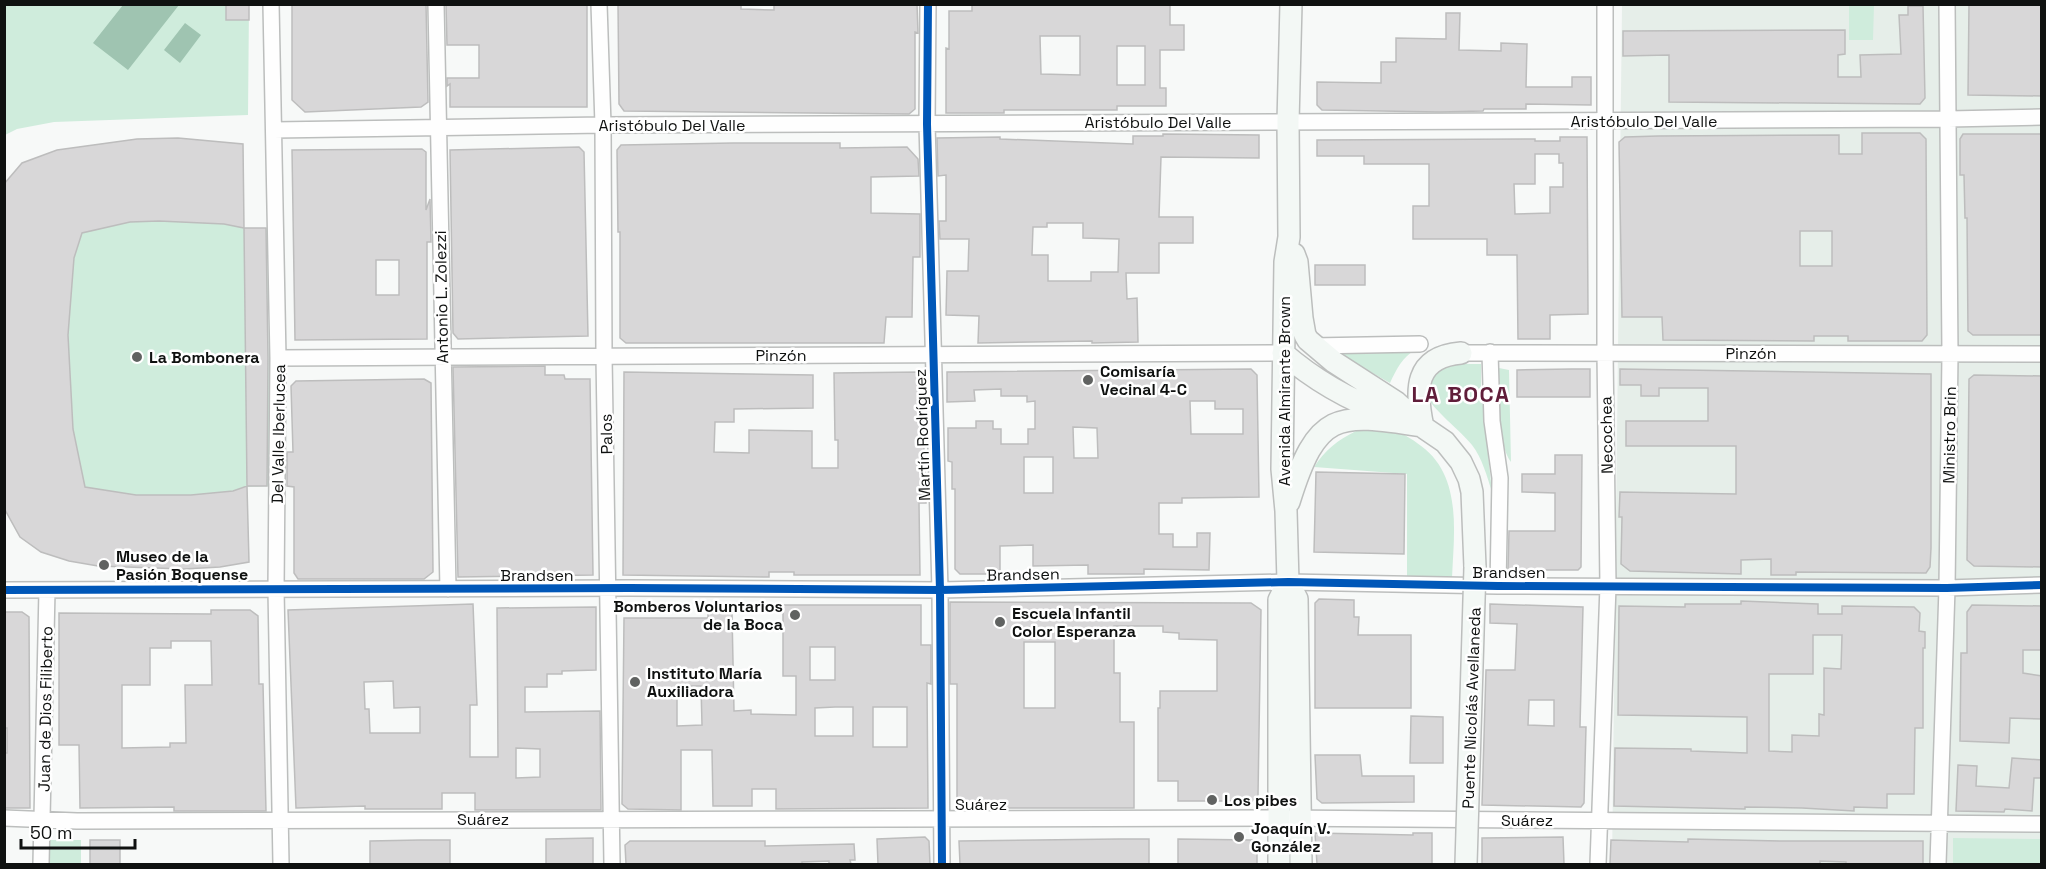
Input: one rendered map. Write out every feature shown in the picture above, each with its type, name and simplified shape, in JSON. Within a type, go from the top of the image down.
[{"type":"main road","name":"Avenida Almirante Brown","points":[[1291,4],[1288,122],[1289,237],[1285,262],[1282,469],[1288,582],[1297,599],[1302,864]]},
{"type":"main road","name":"Avenida Almirante Brown","points":[[1289,237],[1297,262],[1305,335],[1313,346]]},
{"type":"main road","name":"Puente Nicolás Avellaneda","points":[[1313,346],[1396,402],[1423,427],[1439,438],[1455,453],[1469,479],[1474,509],[1475,567],[1466,864]]},
{"type":"main road","name":"Puente Nicolás Avellaneda","points":[[1283,353],[1342,394],[1423,427]]},
{"type":"main road","points":[[1286,511],[1296,480],[1318,436],[1332,425],[1348,419],[1374,418],[1423,427],[1418,394],[1419,381],[1423,372],[1437,359],[1461,353]]},
{"type":"main road","name":"Avenida Almirante Brown","points":[[1279,864],[1279,600],[1288,582]]},
{"type":"street","name":"Del Valle Iberlucea","points":[[271,4],[278,358],[276,589],[281,864]]},
{"type":"street","name":"Antonio L. Zolezzi","points":[[436,4],[448,589]]},
{"type":"street","name":"Palos","points":[[598,4],[603,125],[604,356],[612,864]]},
{"type":"street","name":"Martín Rodríguez","points":[[928,4],[927,124],[940,590],[942,864]]},
{"type":"street","name":"Necochea","points":[[1598,864],[1608,586],[1605,4]]},
{"type":"street","name":"Ministro Brin","points":[[1938,864],[1947,588],[1950,354],[1947,4]]},
{"type":"street","name":"Aristóbulo Del Valle","points":[[274,130],[603,125],[2042,117]]},
{"type":"street","points":[[1313,346],[1420,344]]},
{"type":"street","points":[[1490,352],[1492,421],[1500,478],[1498,586]]},
{"type":"street","name":"Pinzón","points":[[278,358],[1283,353]]},
{"type":"street","name":"Pinzón","points":[[1461,353],[2042,354]]},
{"type":"street","name":"Brandsen","points":[[4,590],[609,588],[940,590],[1288,582],[1498,586],[1947,588],[2042,585]]},
{"type":"street","name":"Juan de Dios Filiberto","points":[[41,864],[47,590]]},
{"type":"street","name":"Suárez","points":[[4,818],[281,820],[574,818],[612,820],[942,817],[2042,824]]},
{"type":"shaded area","points":[[5,5],[249,5],[248,115],[54,122],[17,129],[5,135]]},
{"type":"shaded area","points":[[123,5],[179,5],[128,70],[93,43]]},
{"type":"shaded area","points":[[1622,5],[2041,5],[2041,864],[1612,864]]},
{"type":"shaded area","points":[[1849,5],[1874,5],[1873,40],[1849,40]]},
{"type":"shaded area","points":[[185,23],[201,35],[180,63],[164,50]]},
{"type":"shaded area","name":"La Bombonera","points":[[178,138],[243,144],[244,228],[267,228],[270,486],[247,487],[249,562],[220,567],[69,561],[41,552],[20,537],[4,508],[4,184],[22,163],[57,150],[137,139]]},
{"type":"shaded area","points":[[1416,349],[1400,364],[1390,383],[1336,352]]},
{"type":"shaded area","points":[[1443,364],[1481,364],[1481,388],[1492,492],[1476,450],[1434,407],[1427,396],[1428,383]]},
{"type":"shaded area","points":[[1499,368],[1509,370],[1511,462],[1506,453],[1501,430]]},
{"type":"shaded area","points":[[1356,431],[1397,432],[1404,435],[1432,455],[1442,470],[1449,487],[1454,523],[1452,578],[1407,576],[1407,474],[1314,467],[1332,446]]},
{"type":"shaded area","points":[[1953,838],[2041,839],[2041,864],[1953,864]]},
{"type":"shaded area","points":[[49,840],[81,840],[81,864],[49,864]]},
{"type":"building","points":[[226,4],[249,4],[249,20],[226,20]]},
{"type":"building","points":[[292,4],[426,4],[428,102],[421,107],[305,112],[292,100]]},
{"type":"building","points":[[446,4],[587,4],[587,107],[450,107],[450,84],[447,86],[447,78],[479,78],[479,45],[447,45]]},
{"type":"building","points":[[618,4],[741,4],[741,9],[774,10],[774,4],[917,4],[915,109],[909,114],[624,111],[619,104]]},
{"type":"building","points":[[972,4],[1170,4],[1170,25],[1184,25],[1184,50],[1160,50],[1160,88],[1166,88],[1166,106],[1117,106],[1117,110],[1004,110],[1004,113],[946,113],[946,48],[949,49],[949,11],[972,11]],"holes":[[[1040,36],[1080,36],[1080,75],[1041,74]],[[1117,46],[1145,46],[1145,85],[1117,85]]]},
{"type":"building","points":[[1969,4],[2042,4],[2042,96],[1968,95]]},
{"type":"building","points":[[1908,6],[1923,6],[1925,98],[1920,104],[1669,102],[1669,55],[1623,56],[1623,31],[1845,30],[1845,54],[1838,55],[1838,77],[1861,77],[1860,55],[1901,54],[1899,15],[1908,15]]},
{"type":"building","points":[[1446,13],[1460,13],[1459,50],[1501,51],[1501,43],[1527,44],[1526,87],[1572,87],[1572,77],[1591,77],[1591,105],[1526,104],[1526,109],[1440,112],[1322,110],[1317,105],[1317,82],[1381,83],[1381,62],[1396,62],[1396,38],[1446,39]]},
{"type":"building","points":[[1862,133],[1920,133],[1926,139],[1927,335],[1922,341],[1848,341],[1848,336],[1814,336],[1814,341],[1663,340],[1662,317],[1622,317],[1619,142],[1625,137],[1839,135],[1839,154],[1862,154]],"holes":[[[1800,231],[1832,231],[1832,266],[1800,266]]]},
{"type":"building","points":[[1163,134],[1259,135],[1259,158],[1161,157],[1159,217],[1193,217],[1193,243],[1159,243],[1159,273],[1126,273],[1127,299],[1137,298],[1138,342],[978,343],[979,316],[946,315],[947,271],[968,271],[969,239],[940,239],[939,221],[946,221],[946,175],[938,176],[937,138],[1000,137],[1000,139],[1133,144],[1133,136],[1163,136]],"holes":[[[1047,223],[1083,223],[1083,238],[1119,239],[1118,272],[1091,272],[1091,281],[1048,281],[1048,255],[1032,255],[1033,227],[1047,227]]]},
{"type":"building","points":[[1963,134],[2042,134],[2042,335],[1973,335],[1968,331],[1967,218],[1965,218],[1964,175],[1960,175],[1960,139]]},
{"type":"building","points":[[1560,137],[1587,137],[1588,314],[1550,315],[1550,339],[1518,339],[1517,255],[1487,255],[1487,239],[1413,239],[1413,206],[1429,206],[1429,164],[1364,164],[1364,156],[1317,156],[1317,140],[1535,139],[1535,141],[1560,141]],"holes":[[[1535,154],[1559,154],[1559,163],[1563,163],[1563,187],[1550,187],[1550,213],[1515,214],[1514,184],[1535,184]]]},
{"type":"building","points":[[178,138],[243,144],[244,228],[224,224],[159,221],[130,222],[82,233],[74,258],[68,335],[73,429],[85,487],[136,495],[191,495],[233,491],[247,486],[249,562],[220,567],[184,569],[98,566],[69,561],[41,552],[20,537],[4,508],[4,184],[22,163],[57,150],[137,139]]},
{"type":"building","points":[[840,143],[840,148],[907,147],[918,159],[919,176],[871,177],[871,213],[920,214],[920,257],[913,257],[912,317],[886,317],[884,343],[626,343],[620,338],[617,150],[621,145]]},
{"type":"building","points":[[579,147],[584,152],[588,336],[458,339],[453,333],[450,150]]},
{"type":"building","points":[[422,149],[426,152],[426,210],[430,199],[431,242],[427,242],[427,339],[295,340],[292,150]],"holes":[[[376,260],[399,260],[399,295],[376,295]]]},
{"type":"building","points":[[244,228],[266,228],[267,486],[247,486]]},
{"type":"building","points":[[1315,265],[1365,265],[1365,285],[1315,285]]},
{"type":"building","points":[[545,366],[545,375],[564,375],[565,379],[590,379],[593,575],[458,577],[453,367]]},
{"type":"building","points":[[1251,369],[1257,375],[1259,497],[1182,498],[1182,503],[1159,503],[1159,534],[1173,534],[1173,547],[1197,547],[1197,533],[1210,533],[1209,570],[1144,569],[1144,574],[1088,574],[1088,565],[1033,566],[1033,545],[1000,546],[1000,574],[960,574],[955,569],[955,489],[952,489],[952,462],[948,461],[948,428],[976,428],[976,421],[993,421],[993,429],[1001,429],[1001,444],[1028,444],[1028,429],[1035,429],[1035,401],[1027,402],[1027,396],[1001,396],[1001,389],[974,390],[975,401],[947,402],[947,372]],"holes":[[[1190,401],[1215,401],[1215,409],[1243,409],[1243,434],[1191,434]],[[1073,427],[1097,428],[1098,458],[1074,458]],[[1024,457],[1053,457],[1053,493],[1024,493]]]},
{"type":"building","points":[[1590,369],[1590,397],[1517,397],[1517,370]]},
{"type":"building","points":[[1620,369],[1931,374],[1930,567],[1926,573],[1796,572],[1796,575],[1771,575],[1771,559],[1741,560],[1741,574],[1630,571],[1621,564],[1620,492],[1736,494],[1736,446],[1626,446],[1626,421],[1708,421],[1708,388],[1659,388],[1659,396],[1641,396],[1641,385],[1620,385]]},
{"type":"building","points":[[624,372],[813,375],[813,408],[734,409],[734,422],[715,422],[714,452],[749,453],[749,430],[812,431],[812,468],[838,468],[838,440],[835,440],[834,373],[921,372],[926,503],[919,503],[920,575],[794,575],[794,572],[769,572],[769,577],[623,575]]},
{"type":"building","points":[[1974,375],[2042,376],[2042,567],[1974,566],[1967,560],[1969,379]]},
{"type":"building","points":[[424,379],[431,383],[433,572],[424,579],[298,579],[294,573],[294,487],[287,486],[287,452],[293,452],[291,386],[296,381]]},
{"type":"building","points":[[1555,455],[1582,455],[1581,567],[1578,570],[1508,570],[1509,531],[1555,531],[1555,493],[1522,492],[1522,474],[1555,474]]},
{"type":"building","points":[[1316,472],[1405,474],[1404,554],[1314,552]]},
{"type":"building","points":[[1319,599],[1354,600],[1354,617],[1359,617],[1358,635],[1411,635],[1411,708],[1315,708],[1315,603]]},
{"type":"building","points":[[1741,601],[1818,604],[1818,614],[1842,614],[1842,606],[1914,607],[1920,613],[1919,631],[1925,632],[1923,728],[1915,728],[1914,794],[1887,794],[1887,808],[1854,807],[1854,811],[1802,808],[1614,806],[1615,748],[1691,749],[1691,751],[1747,753],[1747,717],[1618,715],[1619,606],[1685,607],[1685,604],[1741,604]],"holes":[[[1813,635],[1842,635],[1841,669],[1824,668],[1824,715],[1819,714],[1819,736],[1792,735],[1792,752],[1769,751],[1769,674],[1813,674]]]},
{"type":"building","points":[[950,602],[1251,603],[1261,610],[1258,795],[1252,801],[1178,801],[1178,781],[1158,781],[1160,691],[1217,691],[1217,640],[1179,639],[1179,633],[1163,632],[1163,626],[1114,626],[1114,673],[1120,673],[1120,722],[1134,722],[1134,808],[962,808],[957,803],[957,684],[950,684]],"holes":[[[1024,642],[1055,642],[1055,708],[1024,708]]]},
{"type":"building","points":[[473,604],[477,705],[470,705],[470,757],[498,757],[497,608],[596,607],[596,670],[547,674],[547,687],[525,687],[525,712],[600,711],[601,810],[475,810],[475,793],[442,793],[442,809],[365,809],[365,806],[296,808],[288,610]],"holes":[[[393,681],[394,708],[420,707],[420,733],[370,733],[369,709],[365,709],[364,682]],[[516,748],[540,749],[540,777],[516,778]]]},
{"type":"building","points":[[1490,604],[1583,607],[1580,727],[1586,727],[1584,803],[1581,807],[1482,805],[1486,670],[1515,670],[1517,624],[1490,623]],"holes":[[[1529,700],[1554,700],[1554,726],[1528,725]]]},
{"type":"building","points":[[783,605],[921,605],[921,645],[931,645],[931,684],[927,683],[928,808],[776,809],[776,789],[752,789],[752,806],[713,806],[712,750],[681,750],[681,810],[628,809],[622,804],[624,618],[708,618],[708,613],[732,613],[734,711],[751,710],[751,714],[796,715],[796,676],[783,676]],"holes":[[[810,647],[835,647],[835,680],[810,680]],[[677,686],[701,686],[702,725],[677,726]],[[853,707],[853,736],[815,736],[815,708]],[[873,707],[907,707],[907,747],[873,747]]]},
{"type":"building","points":[[1972,605],[2042,606],[2042,650],[2023,650],[2023,673],[2042,676],[2042,719],[2010,718],[2009,743],[1960,741],[1961,653],[1967,653],[1967,612]]},
{"type":"building","points":[[211,610],[250,610],[258,616],[259,684],[263,684],[266,811],[174,811],[174,807],[80,808],[79,745],[59,745],[59,613],[211,614]],"holes":[[[171,641],[211,641],[212,685],[185,685],[186,743],[170,743],[170,747],[122,748],[122,685],[150,685],[150,648],[171,648]]]},
{"type":"building","points":[[4,612],[22,612],[29,617],[30,808],[4,808],[4,753],[7,753],[7,728],[4,728]]},
{"type":"building","points":[[1411,716],[1443,717],[1443,763],[1410,763]]},
{"type":"building","points":[[1315,755],[1360,755],[1362,776],[1414,776],[1414,802],[1322,803],[1317,799]]},
{"type":"building","points":[[2012,758],[2042,760],[2042,778],[2034,778],[2032,811],[2005,809],[2004,812],[1956,811],[1958,765],[1977,766],[1976,786],[2009,788]]},
{"type":"building","points":[[1315,833],[1413,835],[1413,833],[1432,833],[1432,864],[1317,864]]},
{"type":"building","points":[[925,837],[929,841],[930,864],[878,864],[877,839]]},
{"type":"building","points":[[1563,837],[1564,864],[1482,864],[1482,838]]},
{"type":"building","points":[[593,838],[593,864],[546,864],[546,839]]},
{"type":"building","points":[[1149,839],[1149,864],[960,864],[959,841]]},
{"type":"building","points":[[1178,839],[1253,840],[1257,843],[1257,864],[1178,864]]},
{"type":"building","points":[[1688,839],[1923,841],[1923,864],[1846,864],[1846,862],[1820,861],[1820,864],[1610,864],[1611,840],[1688,842]]},
{"type":"building","points":[[90,840],[120,840],[120,864],[90,864]]},
{"type":"building","points":[[450,840],[450,864],[370,864],[370,841]]},
{"type":"building","points":[[630,841],[765,841],[765,846],[854,844],[855,860],[850,860],[851,864],[829,864],[829,861],[802,862],[802,864],[626,864],[625,845]]},
{"type":"cycle path","points":[[928,4],[927,124],[940,590],[942,864]]},
{"type":"cycle path","points":[[4,590],[629,588],[940,590],[1288,582],[1498,586],[1947,588],[2042,585]]},
{"type":"place","name":"La Bombonera","points":[[137,357]]},
{"type":"place","name":"Comisaría Vecinal 4-C","points":[[1088,380]]},
{"type":"place","name":"Museo de la Pasión Boquense","points":[[104,565]]},
{"type":"place","name":"Bomberos Voluntarios de la Boca","points":[[795,615]]},
{"type":"place","name":"Escuela Infantil Color Esperanza","points":[[1000,622]]},
{"type":"place","name":"Instituto María Auxiliadora","points":[[635,682]]},
{"type":"place","name":"Los pibes","points":[[1212,800]]},
{"type":"place","name":"Joaquín V. González","points":[[1239,837]]},
{"type":"district","name":"LA BOCA","points":[[1461,394]]}]
